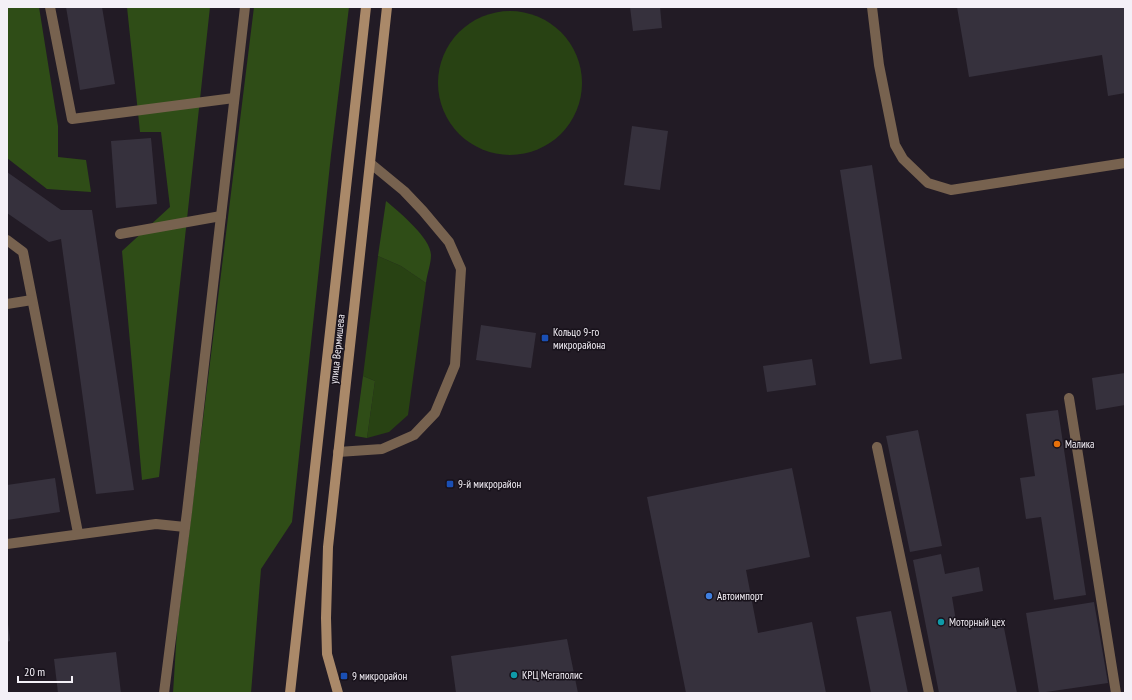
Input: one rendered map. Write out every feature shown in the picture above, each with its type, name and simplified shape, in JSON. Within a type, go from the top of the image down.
[{"type":"main road","name":"улица Вермишева","points":[[290,693],[366,7]]},
{"type":"main road","name":"улица Вермишева","points":[[338,693],[327,654],[326,618],[328,547],[387,7]]},
{"type":"lane","points":[[50,7],[72,119],[234,98]]},
{"type":"lane","points":[[164,693],[185,527],[245,7]]},
{"type":"lane","points":[[872,7],[879,65],[895,145],[903,159],[928,183],[951,190],[1125,163]]},
{"type":"lane","points":[[338,452],[382,449],[414,435],[435,413],[455,365],[461,269],[449,242],[423,211],[404,191],[370,163]]},
{"type":"lane","points":[[120,234],[221,216]]},
{"type":"lane","points":[[7,240],[23,252],[78,533]]},
{"type":"lane","points":[[7,304],[32,300]]},
{"type":"lane","points":[[1069,398],[1116,693]]},
{"type":"lane","points":[[877,447],[929,693]]},
{"type":"lane","points":[[7,544],[78,533],[156,524],[185,527]]},
{"type":"green space","points":[[7,7],[39,7],[58,126],[58,157],[86,160],[91,192],[47,189],[7,158]]},
{"type":"green space","points":[[127,7],[210,7],[159,477],[142,480],[122,251],[170,207],[161,132],[140,132]]},
{"type":"green space","points":[[254,7],[349,7],[331,155],[292,522],[261,569],[251,693],[173,693],[177,630]]},
{"type":"green space","points":[[510,11],[531,14],[550,23],[561,32],[570,43],[579,62],[582,83],[579,104],[570,123],[561,134],[550,143],[531,152],[510,155],[489,152],[470,143],[459,134],[450,123],[441,104],[438,83],[441,62],[450,43],[459,32],[470,23],[489,14]]},
{"type":"green space","points":[[386,201],[413,225],[430,248],[431,258],[426,283],[401,266],[378,256]]},
{"type":"green space","points":[[378,256],[401,266],[426,283],[408,415],[389,432],[367,438],[375,381],[363,376]]},
{"type":"green space","points":[[363,376],[375,381],[367,438],[355,436]]},
{"type":"building","points":[[66,7],[102,7],[115,84],[80,90]]},
{"type":"building","points":[[630,7],[660,7],[662,28],[633,31]]},
{"type":"building","points":[[957,7],[1125,7],[1125,93],[1108,96],[1102,55],[969,77]]},
{"type":"building","points":[[632,126],[668,131],[660,190],[624,185]]},
{"type":"building","points":[[151,138],[157,204],[116,208],[111,141]]},
{"type":"building","points":[[872,165],[902,359],[870,364],[840,170]]},
{"type":"building","points":[[7,172],[61,210],[92,210],[134,490],[96,494],[61,239],[49,242],[7,213]]},
{"type":"building","points":[[481,325],[536,333],[531,368],[476,360]]},
{"type":"building","points":[[812,359],[816,385],[767,392],[763,366]]},
{"type":"building","points":[[1125,373],[1125,405],[1096,410],[1092,378]]},
{"type":"building","points":[[1058,410],[1086,595],[1054,600],[1041,517],[1026,519],[1020,478],[1035,476],[1026,414]]},
{"type":"building","points":[[918,430],[942,546],[910,552],[886,436]]},
{"type":"building","name":"Автоимпорт","points":[[792,468],[810,557],[746,570],[758,633],[812,622],[826,693],[686,693],[647,497]]},
{"type":"building","points":[[55,478],[60,512],[7,520],[7,485]]},
{"type":"building","name":"Моторный цех","points":[[941,554],[945,574],[979,567],[983,591],[952,597],[957,627],[1002,618],[1017,693],[939,693],[913,560]]},
{"type":"building","points":[[1094,602],[1108,683],[1039,693],[1026,613]]},
{"type":"building","points":[[891,611],[908,693],[871,693],[856,617]]},
{"type":"building","points":[[7,624],[10,641],[7,642]]},
{"type":"building","name":"КРЦ Мегаполис","points":[[567,639],[578,693],[456,693],[451,656]]},
{"type":"building","points":[[116,652],[121,693],[58,693],[54,659]]},
{"type":"place","name":"Кольцо 9-го микрорайона","points":[[545,338]]},
{"type":"place","name":"Малика","points":[[1057,444]]},
{"type":"place","name":"9-й микрорайон","points":[[450,484]]},
{"type":"place","name":"Автоимпорт","points":[[709,596]]},
{"type":"place","name":"Моторный цех","points":[[941,622]]},
{"type":"place","name":"КРЦ Мегаполис","points":[[514,675]]},
{"type":"place","name":"9 микрорайон","points":[[344,676]]}]
